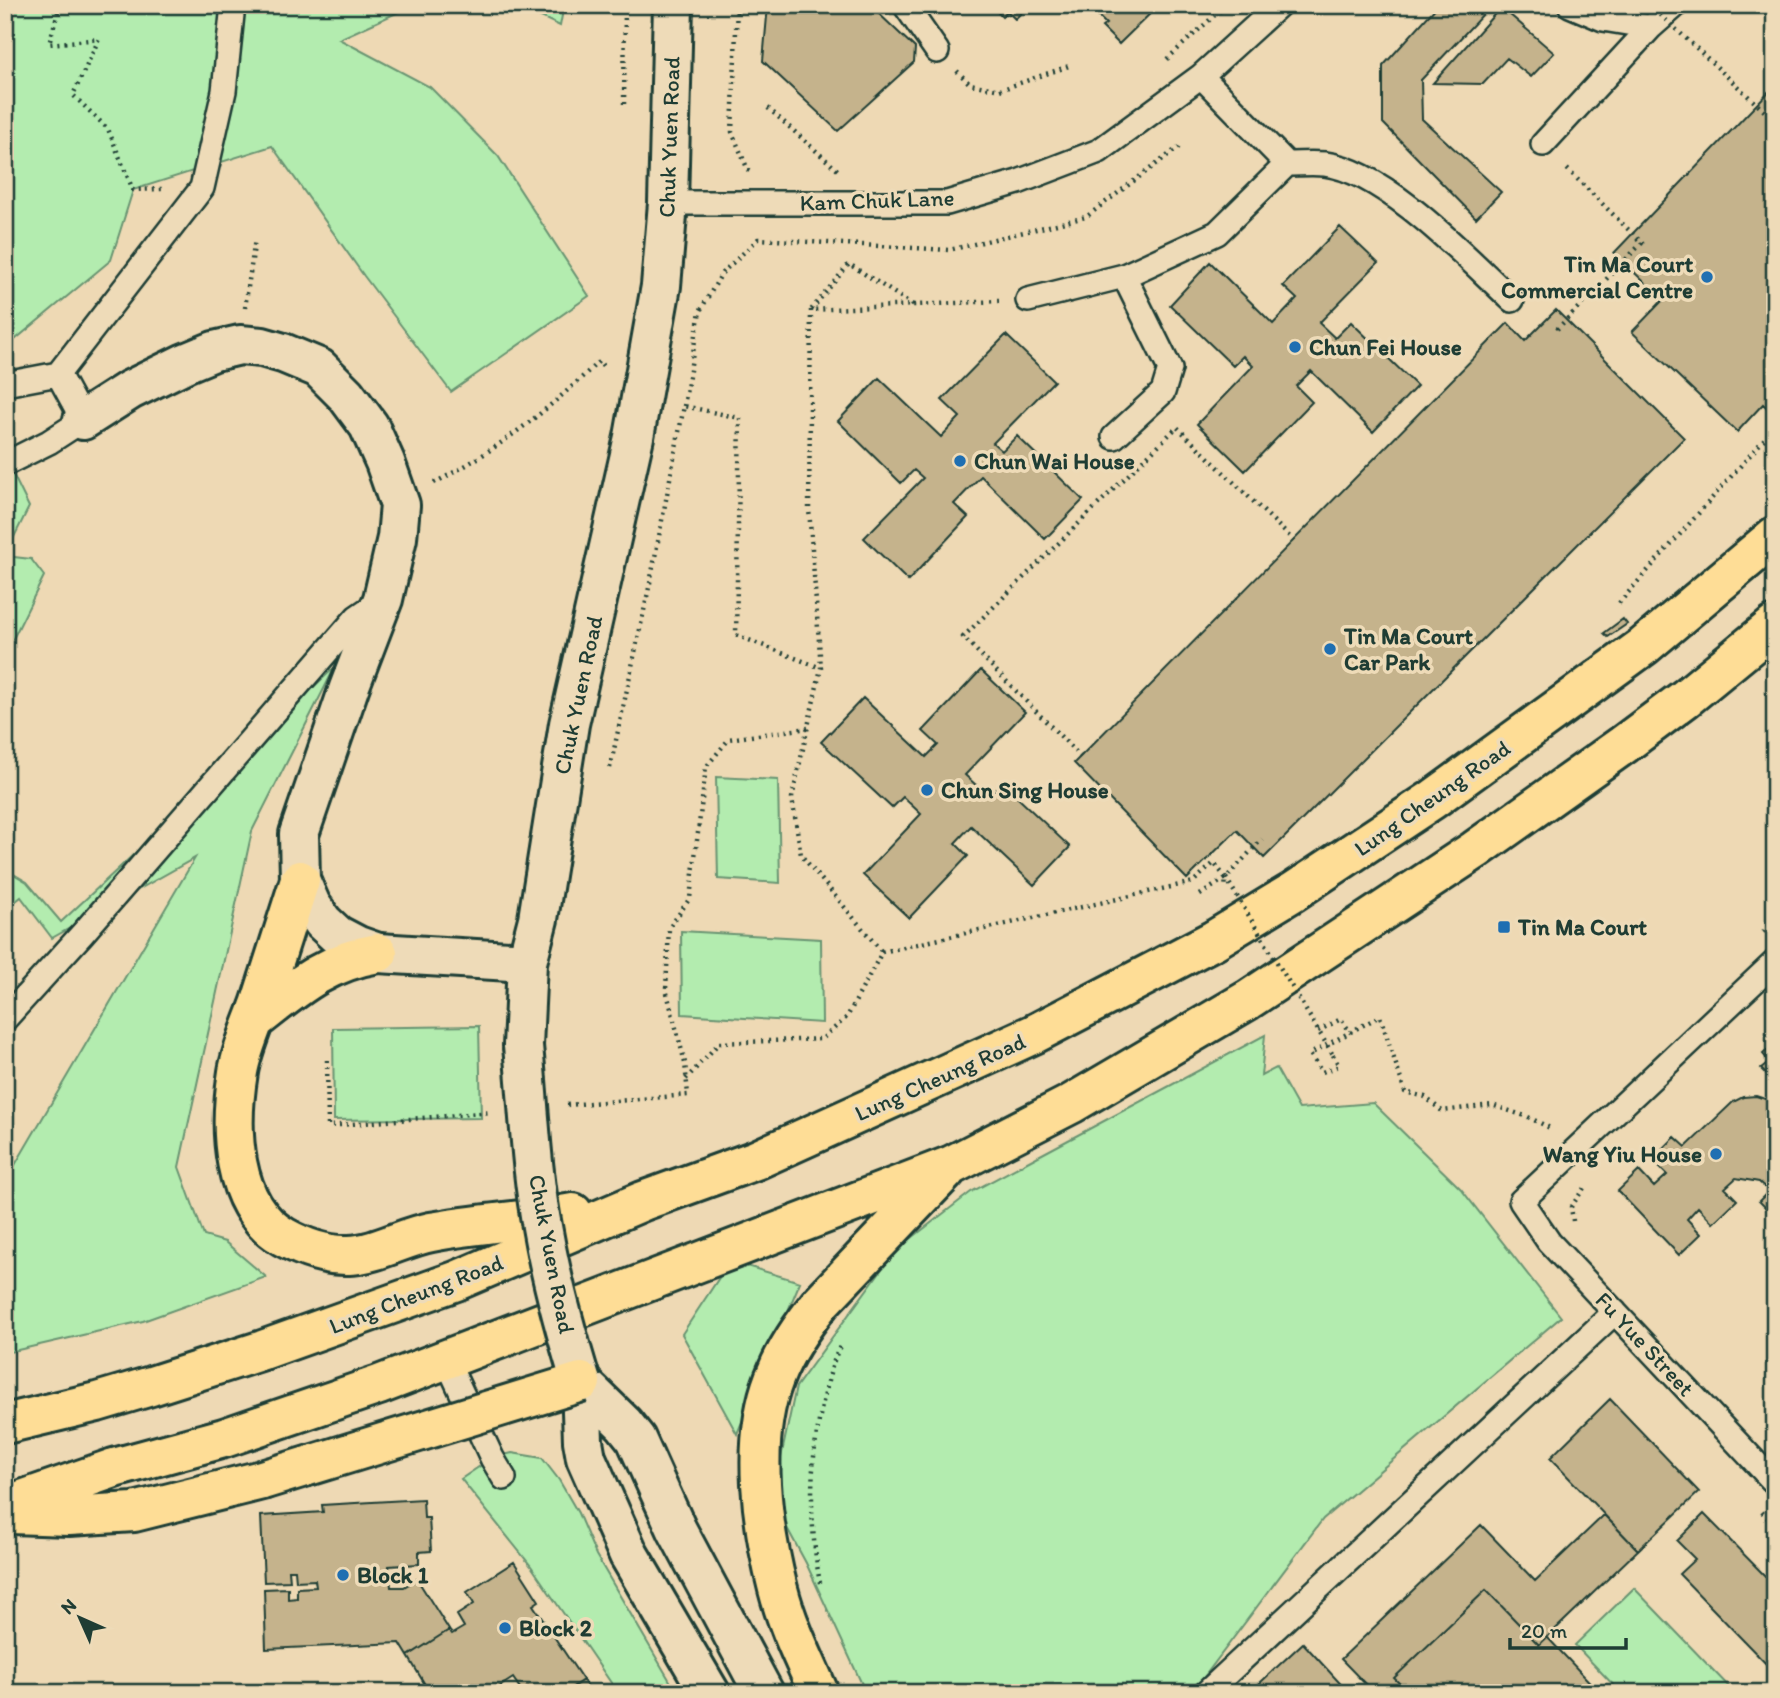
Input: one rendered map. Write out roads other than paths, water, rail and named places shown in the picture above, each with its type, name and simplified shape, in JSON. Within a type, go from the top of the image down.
[{"type":"highway","name":"Lung Cheung Road","points":[[5,1424],[97,1402],[351,1320],[456,1281],[643,1201],[756,1160],[1034,1034],[1214,940],[1423,806],[1644,646],[1775,536]]},
{"type":"highway","points":[[5,1506],[114,1468],[224,1438],[446,1359],[953,1164],[1071,1104],[1248,1000],[1475,850],[1623,745],[1686,698],[1775,625]]},
{"type":"highway","points":[[300,880],[238,1070],[234,1122],[240,1170],[244,1188],[263,1221],[295,1243],[330,1254],[351,1255],[432,1232],[552,1217],[643,1201]]},
{"type":"highway","points":[[254,1020],[308,978],[354,957],[378,953]]},
{"type":"highway","points":[[819,1693],[778,1590],[768,1541],[761,1458],[766,1407],[782,1361],[806,1321],[953,1164]]},
{"type":"highway","points":[[5,1513],[69,1516],[134,1512],[262,1480],[581,1382]]},
{"type":"main road","name":"Chuk Yuen Road","points":[[673,5],[668,203],[661,286],[634,437],[569,724],[538,919],[526,971],[523,1046],[537,1192],[553,1279],[581,1382],[586,1458],[629,1555],[710,1693]]},
{"type":"main road","points":[[83,420],[131,390],[185,363],[214,351],[240,345],[283,353],[319,368],[346,395],[369,426],[386,462],[400,505],[397,538],[383,599],[299,834],[300,880],[311,905],[323,922],[337,935],[358,946],[378,953],[526,971]]},
{"type":"main road","points":[[581,1382],[636,1439],[677,1530],[764,1693]]},
{"type":"lane","points":[[5,384],[58,374],[202,188],[224,91],[233,5]]},
{"type":"lane","points":[[905,5],[937,51]]},
{"type":"lane","name":"Kam Chuk Lane","points":[[668,203],[947,203],[1018,182],[1099,151],[1202,76],[1279,5]]},
{"type":"lane","points":[[1570,5],[1603,19],[1651,16],[1676,5]]},
{"type":"lane","points":[[1543,144],[1651,16]]},
{"type":"lane","points":[[1202,76],[1287,164]]},
{"type":"lane","points":[[1028,300],[1124,276],[1217,233],[1287,164],[1327,164],[1382,186],[1419,215],[1512,300]]},
{"type":"lane","points":[[1114,437],[1163,391],[1170,369],[1124,276]]},
{"type":"lane","points":[[5,464],[49,442],[83,420],[58,374]]},
{"type":"lane","points":[[5,1018],[83,933],[357,617],[383,599]]},
{"type":"lane","name":"Fu Yue Street","points":[[1775,962],[1521,1201],[1549,1242],[1775,1483]]},
{"type":"lane","points":[[1206,1693],[1615,1312]]},
{"type":"lane","points":[[446,1359],[478,1429],[505,1478]]},
{"type":"place","name":"Tin Ma Court Commercial Centre","points":[[1707,277]]},
{"type":"place","name":"Chun Fei House","points":[[1295,347]]},
{"type":"place","name":"Chun Wai House","points":[[960,461]]},
{"type":"place","name":"Tin Ma Court Car Park","points":[[1330,649]]},
{"type":"place","name":"Chun Sing House","points":[[927,790]]},
{"type":"place","name":"Tin Ma Court","points":[[1504,927]]},
{"type":"place","name":"Wang Yiu House","points":[[1716,1154]]},
{"type":"place","name":"Block 1","points":[[343,1575]]},
{"type":"place","name":"Block 2","points":[[505,1628]]}]
